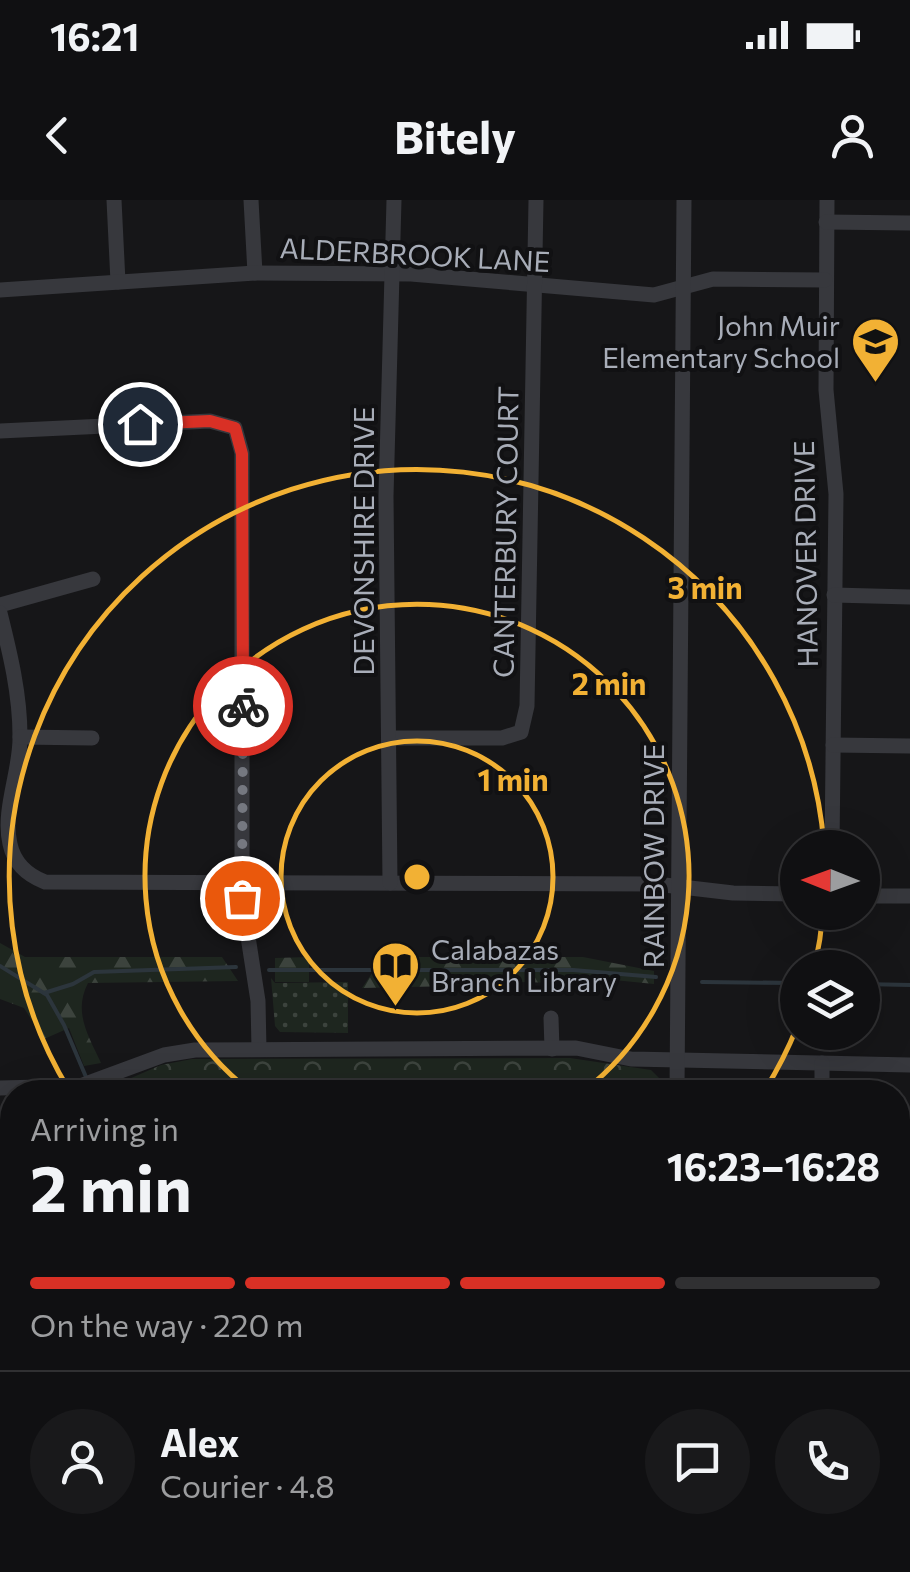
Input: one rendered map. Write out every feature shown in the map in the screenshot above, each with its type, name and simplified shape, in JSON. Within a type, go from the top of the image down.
[{"type":"street","points":[[114,200],[118,282]]},
{"type":"street","points":[[251,200],[255,273]]},
{"type":"street","name":"DEVONSHIRE DRIVE","points":[[390,882],[386,496],[394,200]]},
{"type":"street","name":"CANTERBURY COURT","points":[[389,738],[502,738],[521,732],[527,706],[536,200]]},
{"type":"street","name":"RAINBOW DRIVE","points":[[677,1080],[684,200]]},
{"type":"street","name":"HANOVER DRIVE","points":[[827,200],[826,390],[836,494],[832,830]]},
{"type":"street","points":[[826,222],[910,223]]},
{"type":"street","name":"ALDERBROOK LANE","points":[[0,290],[255,273],[393,274],[654,295],[713,279],[826,280]]},
{"type":"street","points":[[0,431],[210,421],[235,428],[242,454],[242,884],[246,938],[258,1001],[259,1049]]},
{"type":"street","points":[[0,605],[94,579]]},
{"type":"street","points":[[834,595],[910,596]]},
{"type":"street","points":[[0,612],[12,661],[20,736],[8,832],[10,848],[18,864],[38,879],[60,884],[679,885],[733,893],[780,894]]},
{"type":"street","points":[[20,736],[92,738]]},
{"type":"street","points":[[833,745],[910,746]]},
{"type":"street","points":[[880,896],[910,896]]},
{"type":"street","points":[[552,1018],[552,1049]]},
{"type":"street","points":[[97,1080],[179,1052],[552,1049],[576,1040],[618,1058],[910,1064]]},
{"type":"street","points":[[822,1063],[822,1080]]},
{"type":"green space","points":[[0,943],[25,957],[222,957],[238,981],[88,983],[82,1014],[101,1063],[84,1066],[69,1028],[44,1039],[24,1008],[0,999]]},
{"type":"green space","points":[[309,957],[309,982],[275,982],[275,958]]},
{"type":"green space","points":[[383,957],[583,957],[654,971],[654,984],[614,980],[602,984],[471,981],[456,986],[362,988]]},
{"type":"green space","points":[[271,978],[275,983],[348,982],[348,1033],[280,1032],[275,1026]]},
{"type":"green space","points":[[570,1058],[651,1070],[659,1080],[127,1080],[161,1065],[192,1059]]},
{"type":"waterway","points":[[0,966],[47,995],[86,1077]]},
{"type":"waterway","points":[[44,993],[94,972],[236,967]]},
{"type":"waterway","points":[[269,970],[573,970],[656,977]]},
{"type":"waterway","points":[[702,982],[780,983]]},
{"type":"waterway","points":[[880,984],[910,985]]},
{"type":"way so far","points":[[242,898],[243,706]]},
{"type":"place","name":"John Muir Elementary School","points":[[875,384]]},
{"type":"place","name":"Calabazas Branch Library","points":[[396,1008]]},
{"type":"route","points":[[140,424],[210,421],[235,428],[242,454],[243,706]]}]
